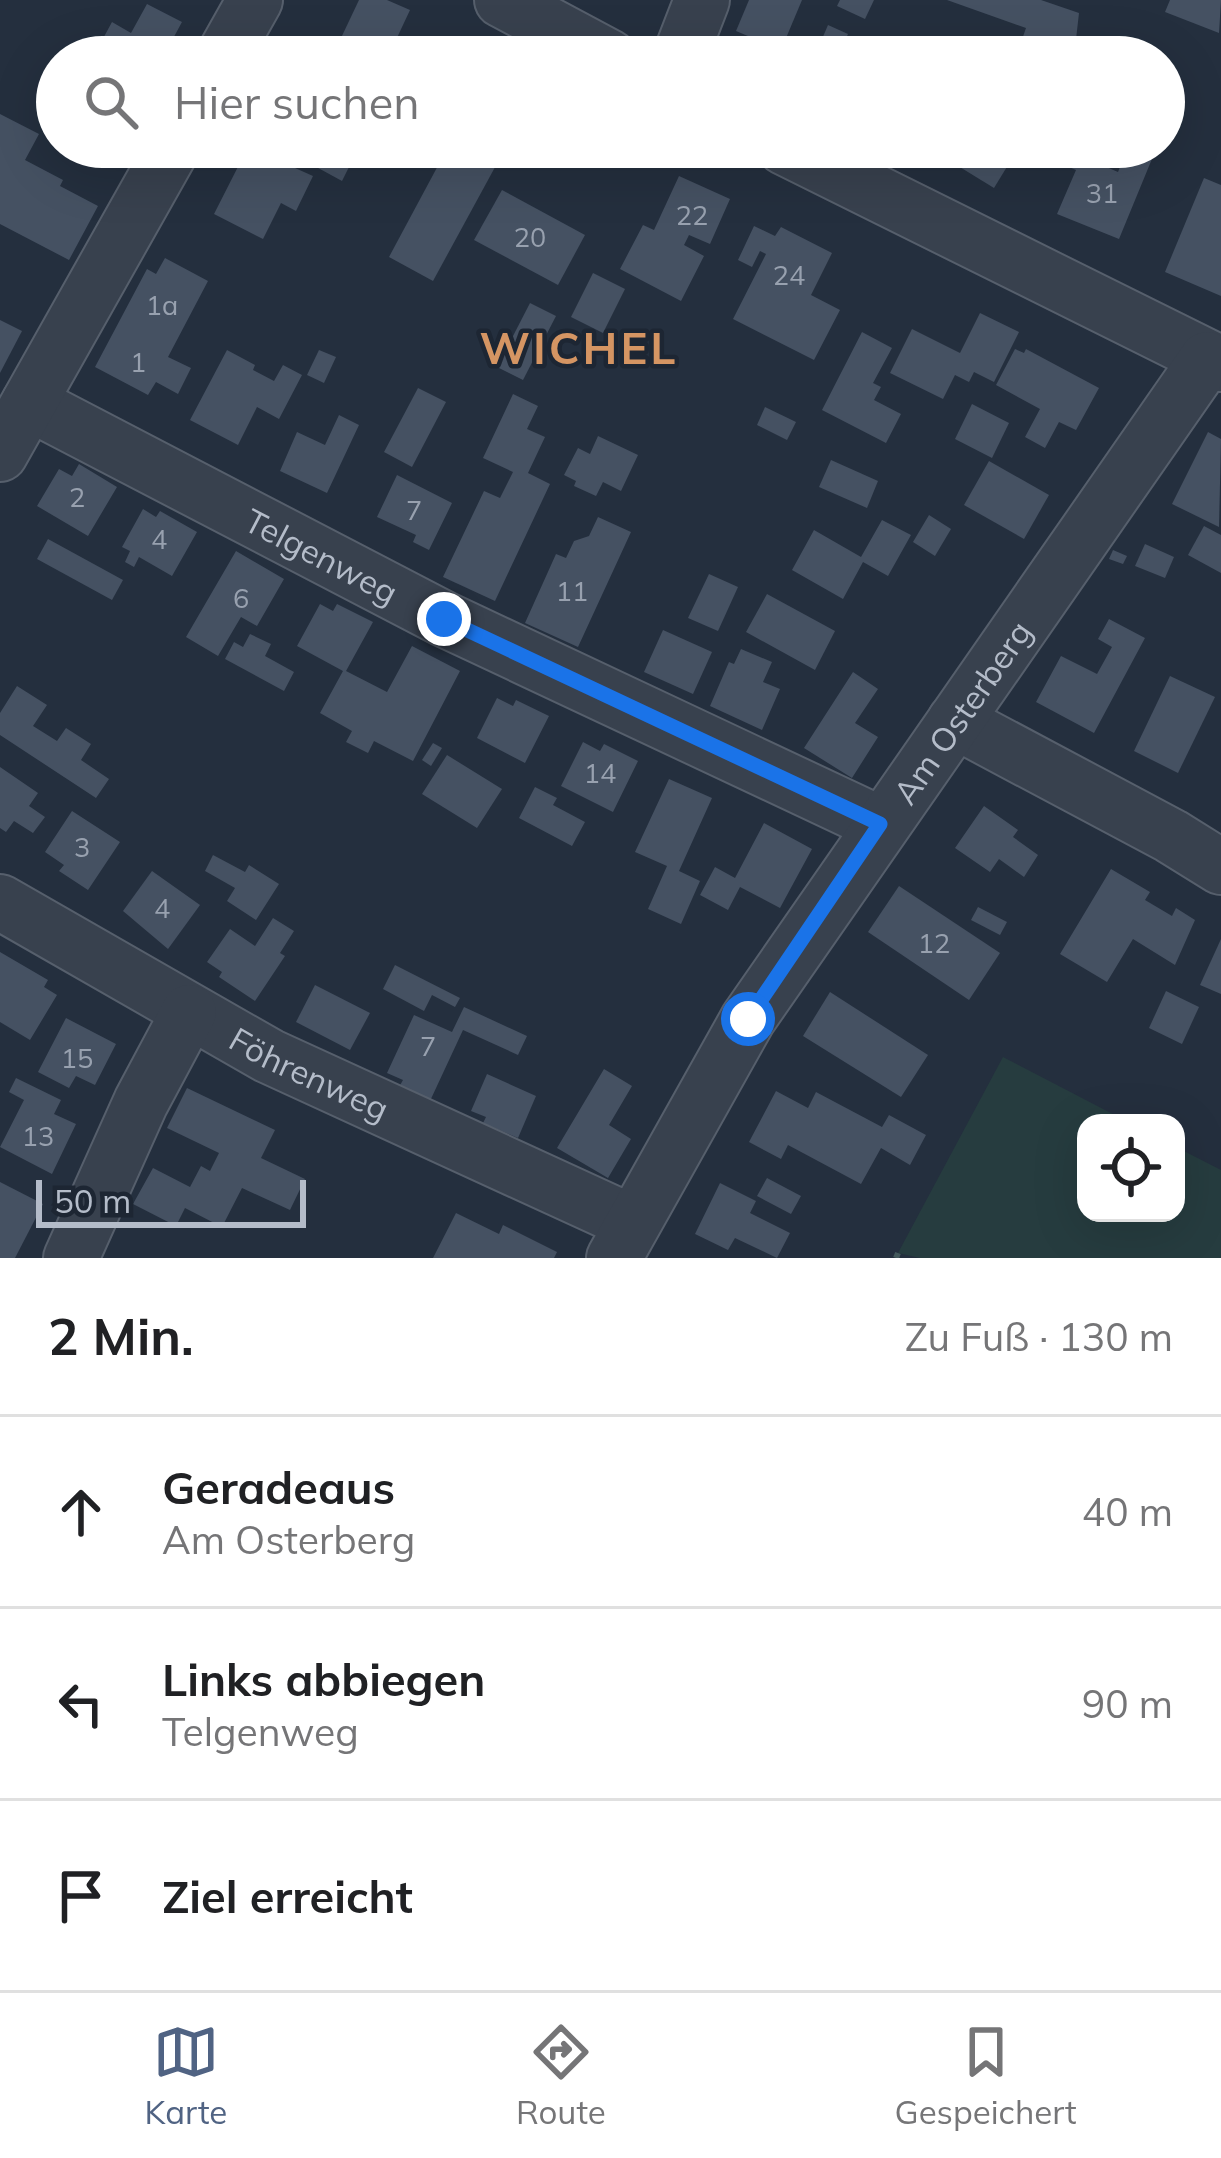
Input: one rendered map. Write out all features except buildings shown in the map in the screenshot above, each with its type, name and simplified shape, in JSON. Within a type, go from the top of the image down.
[{"type":"street","points":[[235,36],[255,0]]},
{"type":"street","points":[[502,0],[570,36]]},
{"type":"street","points":[[688,36],[702,0]]},
{"type":"street","points":[[0,454],[160,168]]},
{"type":"street","points":[[826,168],[1214,362]]},
{"type":"street","name":"Am Osterberg","points":[[623,1240],[748,1019],[880,824],[1214,362]]},
{"type":"street","name":"Telgenweg","points":[[28,403],[444,619],[880,824]]},
{"type":"street","points":[[955,721],[1221,867]]},
{"type":"street","name":"Föhrenweg","points":[[0,902],[269,1056],[623,1240]]},
{"type":"street","points":[[71,1258],[141,1102],[189,1012]]},
{"type":"green space","points":[[1003,1057],[1113,1114],[1077,1114],[1077,1222],[1185,1222],[1185,1152],[1221,1170],[1221,1258],[920,1258],[898,1253]]},
{"type":"district","name":"WICHEL","points":[[579,347]]},
{"type":"route","points":[[444,619],[880,824],[748,1019]]}]
